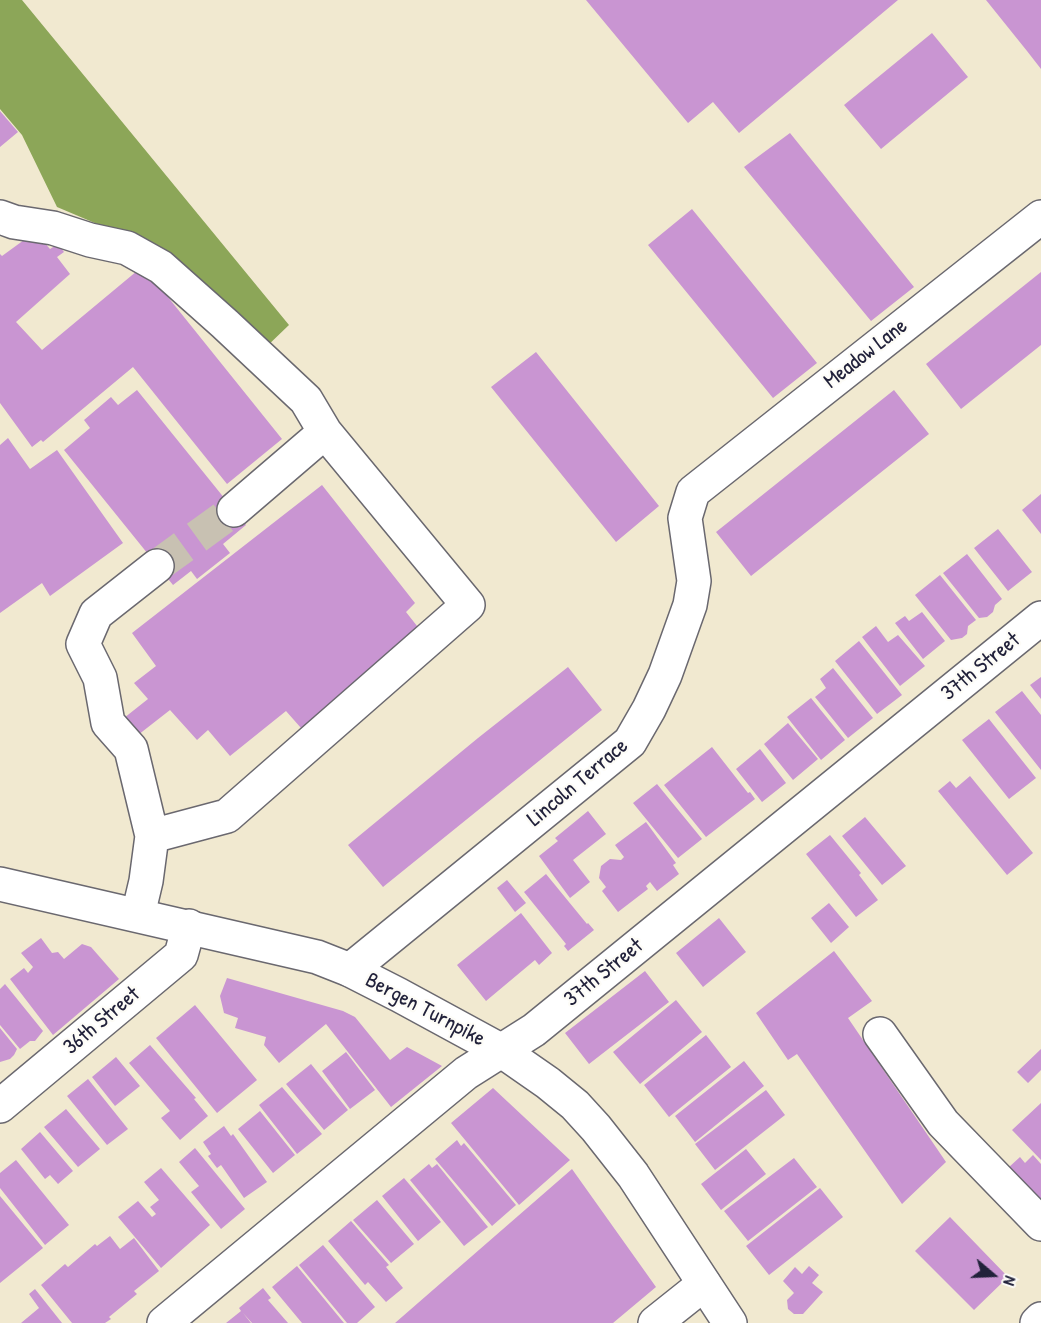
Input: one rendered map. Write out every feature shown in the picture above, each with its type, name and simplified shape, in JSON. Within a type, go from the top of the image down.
[{"type":"street","points":[[0,217],[14,222],[53,228],[90,240],[127,248],[161,267],[306,400],[325,432],[468,605],[227,816],[152,836]]},
{"type":"street","name":"Meadow Lane","points":[[693,492],[1041,217]]},
{"type":"street","points":[[234,510],[325,432]]},
{"type":"street","name":"Lincoln Terrace","points":[[350,970],[630,742],[649,710],[665,675],[690,605],[694,581],[685,518],[693,492]]},
{"type":"street","points":[[138,915],[146,881],[152,836],[132,749],[108,723],[100,678],[83,644],[96,614],[157,566]]},
{"type":"street","name":"37th Street","points":[[164,1323],[466,1073],[534,1030],[1041,618]]},
{"type":"street","name":"Bergen Turnpike","points":[[0,884],[316,957],[350,970],[502,1051],[575,1105],[596,1128],[633,1175],[730,1323]]},
{"type":"street","name":"36th Street","points":[[0,1106],[181,955],[189,926]]},
{"type":"street","points":[[880,1034],[943,1123],[1041,1224]]},
{"type":"street","points":[[655,1323],[704,1284]]},
{"type":"street","points":[[1037,1323],[1041,1319]]},
{"type":"green space","points":[[0,0],[22,0],[289,325],[263,350],[128,237],[57,207],[22,135],[0,109]]},
{"type":"building","points":[[586,0],[898,0],[739,133],[713,102],[688,123]]},
{"type":"building","points":[[986,0],[1041,0],[1041,69],[1027,51]]},
{"type":"building","points":[[932,33],[968,77],[881,149],[844,105]]},
{"type":"building","points":[[0,111],[18,132],[0,147]]},
{"type":"building","points":[[790,133],[914,287],[871,321],[744,167]]},
{"type":"building","points":[[692,209],[817,363],[773,398],[648,245]]},
{"type":"building","points":[[35,232],[50,249],[58,244],[64,252],[57,257],[70,274],[16,322],[42,350],[143,266],[282,439],[227,484],[133,367],[43,442],[41,440],[32,447],[0,403],[0,254],[2,256]]},
{"type":"building","points":[[1041,272],[1041,345],[961,409],[926,364]]},
{"type":"building","points":[[536,352],[659,506],[616,542],[491,387]]},
{"type":"building","points":[[137,390],[246,525],[223,544],[230,553],[197,579],[191,571],[173,585],[64,450],[90,428],[84,420],[111,397],[118,405]]},
{"type":"building","points":[[894,390],[929,434],[751,576],[716,532]]},
{"type":"building","points":[[8,438],[30,469],[57,450],[123,543],[50,596],[42,583],[0,613],[0,445]]},
{"type":"building","points":[[322,485],[415,603],[406,612],[421,631],[301,728],[286,711],[230,756],[208,730],[197,740],[170,710],[138,735],[124,718],[148,699],[134,683],[156,666],[132,633]]},
{"type":"building","points":[[1041,494],[1041,534],[1022,510]]},
{"type":"building","points":[[998,529],[1032,572],[1008,591],[974,548]]},
{"type":"building","points":[[967,554],[1002,599],[987,617],[979,618],[943,573]]},
{"type":"building","points":[[940,575],[976,620],[968,626],[967,634],[962,638],[951,640],[915,595]]},
{"type":"building","points":[[922,612],[945,641],[923,659],[895,623],[905,616],[909,621]]},
{"type":"building","points":[[876,626],[888,642],[898,635],[925,666],[900,686],[862,637]]},
{"type":"building","points":[[859,641],[902,695],[877,714],[835,661]]},
{"type":"building","points":[[568,667],[602,710],[383,887],[348,845]]},
{"type":"building","points":[[833,668],[873,718],[848,738],[815,697],[826,688],[820,679]]},
{"type":"building","points":[[1041,677],[1041,699],[1030,685]]},
{"type":"building","points":[[1022,691],[1041,715],[1041,770],[995,712]]},
{"type":"building","points":[[811,698],[845,740],[821,760],[787,717]]},
{"type":"building","points":[[989,719],[1036,778],[1009,799],[962,740]]},
{"type":"building","points":[[788,723],[818,759],[793,780],[764,744]]},
{"type":"building","points":[[712,747],[755,799],[706,837],[664,785]]},
{"type":"building","points":[[760,749],[786,783],[762,802],[736,769]]},
{"type":"building","points":[[970,776],[1033,853],[1007,875],[938,791],[950,781],[956,788]]},
{"type":"building","points":[[657,784],[702,839],[678,858],[633,803]]},
{"type":"building","points":[[588,811],[606,834],[573,860],[590,882],[570,898],[539,856],[558,841],[555,838]]},
{"type":"building","points":[[865,817],[906,866],[882,885],[842,836]]},
{"type":"building","points":[[646,822],[676,863],[673,865],[679,874],[657,891],[650,882],[646,886],[648,889],[618,912],[602,891],[606,887],[599,878],[601,866],[610,859],[621,860],[624,857],[615,845]]},
{"type":"building","points":[[830,835],[861,873],[859,875],[878,900],[856,917],[806,854]]},
{"type":"building","points":[[546,874],[594,930],[568,951],[564,946],[566,944],[524,892]]},
{"type":"building","points":[[507,880],[526,903],[515,912],[497,888]]},
{"type":"building","points":[[829,903],[849,927],[831,943],[811,918]]},
{"type":"building","points":[[521,913],[552,953],[539,965],[535,960],[486,1001],[457,965]]},
{"type":"building","points":[[719,918],[746,952],[703,987],[676,953]]},
{"type":"building","points":[[41,938],[52,953],[58,952],[64,959],[82,944],[91,947],[119,979],[53,1035],[10,979],[24,968],[28,973],[33,967],[21,953]]},
{"type":"building","points":[[834,951],[872,1001],[848,1018],[946,1162],[902,1204],[797,1054],[788,1060],[756,1013]]},
{"type":"building","points":[[645,971],[669,1002],[589,1064],[565,1033]]},
{"type":"building","points":[[227,978],[343,1011],[355,1017],[390,1060],[407,1047],[442,1066],[391,1107],[326,1024],[279,1063],[264,1045],[266,1037],[235,1028],[238,1018],[224,1013],[220,996]]},
{"type":"building","points":[[5,984],[43,1031],[35,1041],[30,1041],[20,1049],[0,1025],[0,989]]},
{"type":"building","points":[[676,1000],[702,1032],[640,1084],[613,1052]]},
{"type":"building","points":[[195,1005],[257,1080],[217,1113],[156,1038]]},
{"type":"building","points":[[0,1028],[17,1049],[10,1059],[0,1062]]},
{"type":"building","points":[[706,1035],[731,1067],[669,1117],[644,1085]]},
{"type":"building","points":[[150,1045],[196,1098],[194,1099],[208,1116],[180,1140],[161,1118],[170,1111],[129,1063]]},
{"type":"building","points":[[1041,1049],[1041,1070],[1028,1083],[1017,1072]]},
{"type":"building","points":[[346,1052],[375,1090],[350,1109],[322,1071]]},
{"type":"building","points":[[116,1057],[140,1086],[115,1106],[92,1077]]},
{"type":"building","points":[[744,1061],[764,1086],[695,1142],[675,1116]]},
{"type":"building","points":[[311,1064],[348,1110],[324,1130],[286,1084]]},
{"type":"building","points":[[88,1079],[128,1129],[107,1145],[67,1096]]},
{"type":"building","points":[[282,1087],[322,1134],[297,1154],[259,1105]]},
{"type":"building","points":[[493,1088],[570,1160],[519,1205],[451,1123]]},
{"type":"building","points":[[766,1090],[785,1115],[715,1170],[695,1144]]},
{"type":"building","points":[[1041,1103],[1041,1160],[1012,1130]]},
{"type":"building","points":[[66,1109],[100,1149],[78,1167],[44,1127]]},
{"type":"building","points":[[260,1111],[295,1155],[273,1173],[238,1129]]},
{"type":"building","points":[[224,1126],[231,1136],[233,1134],[267,1182],[244,1198],[221,1165],[217,1168],[208,1156],[211,1154],[203,1142]]},
{"type":"building","points":[[40,1132],[73,1171],[58,1184],[50,1175],[45,1179],[21,1149]]},
{"type":"building","points":[[457,1140],[461,1146],[464,1143],[516,1205],[492,1226],[435,1159]]},
{"type":"building","points":[[195,1148],[245,1209],[221,1229],[191,1192],[199,1186],[179,1162]]},
{"type":"building","points":[[746,1149],[766,1174],[721,1210],[701,1184]]},
{"type":"building","points":[[1033,1155],[1041,1164],[1041,1206],[1008,1168],[1020,1157],[1025,1163]]},
{"type":"building","points":[[794,1158],[817,1187],[748,1241],[724,1211]]},
{"type":"building","points":[[16,1160],[69,1225],[45,1245],[0,1188],[0,1173]]},
{"type":"building","points":[[429,1164],[432,1168],[437,1164],[488,1227],[464,1246],[410,1180]]},
{"type":"building","points":[[161,1168],[210,1225],[161,1268],[118,1217],[138,1201],[152,1217],[156,1214],[150,1207],[159,1200],[144,1182]]},
{"type":"building","points":[[572,1169],[656,1287],[613,1323],[395,1323]]},
{"type":"building","points":[[404,1178],[441,1222],[418,1241],[382,1196]]},
{"type":"building","points":[[820,1188],[843,1217],[769,1275],[746,1246]]},
{"type":"building","points":[[0,1196],[43,1248],[0,1283]]},
{"type":"building","points":[[377,1200],[414,1244],[391,1263],[353,1220]]},
{"type":"building","points":[[950,1217],[1008,1277],[974,1310],[915,1251]]},
{"type":"building","points":[[351,1221],[389,1265],[386,1267],[403,1288],[386,1302],[368,1282],[365,1285],[328,1241]]},
{"type":"building","points":[[110,1236],[120,1249],[134,1238],[159,1271],[134,1291],[137,1294],[105,1323],[72,1323],[41,1285],[65,1264],[68,1267],[95,1244],[97,1246]]},
{"type":"building","points":[[323,1245],[375,1307],[357,1323],[347,1323],[299,1265]]},
{"type":"building","points":[[297,1266],[344,1323],[302,1323],[272,1287]]},
{"type":"building","points":[[809,1266],[819,1275],[812,1283],[823,1292],[803,1314],[794,1314],[788,1309],[787,1300],[794,1293],[783,1281],[795,1267],[802,1274]]},
{"type":"building","points":[[263,1288],[271,1298],[268,1300],[288,1323],[252,1323],[243,1313],[251,1323],[226,1323],[241,1311],[239,1308]]},
{"type":"building","points":[[35,1289],[62,1323],[21,1323],[39,1308],[29,1294]]},
{"type":"tunnel","points":[[157,566],[234,510]]}]
